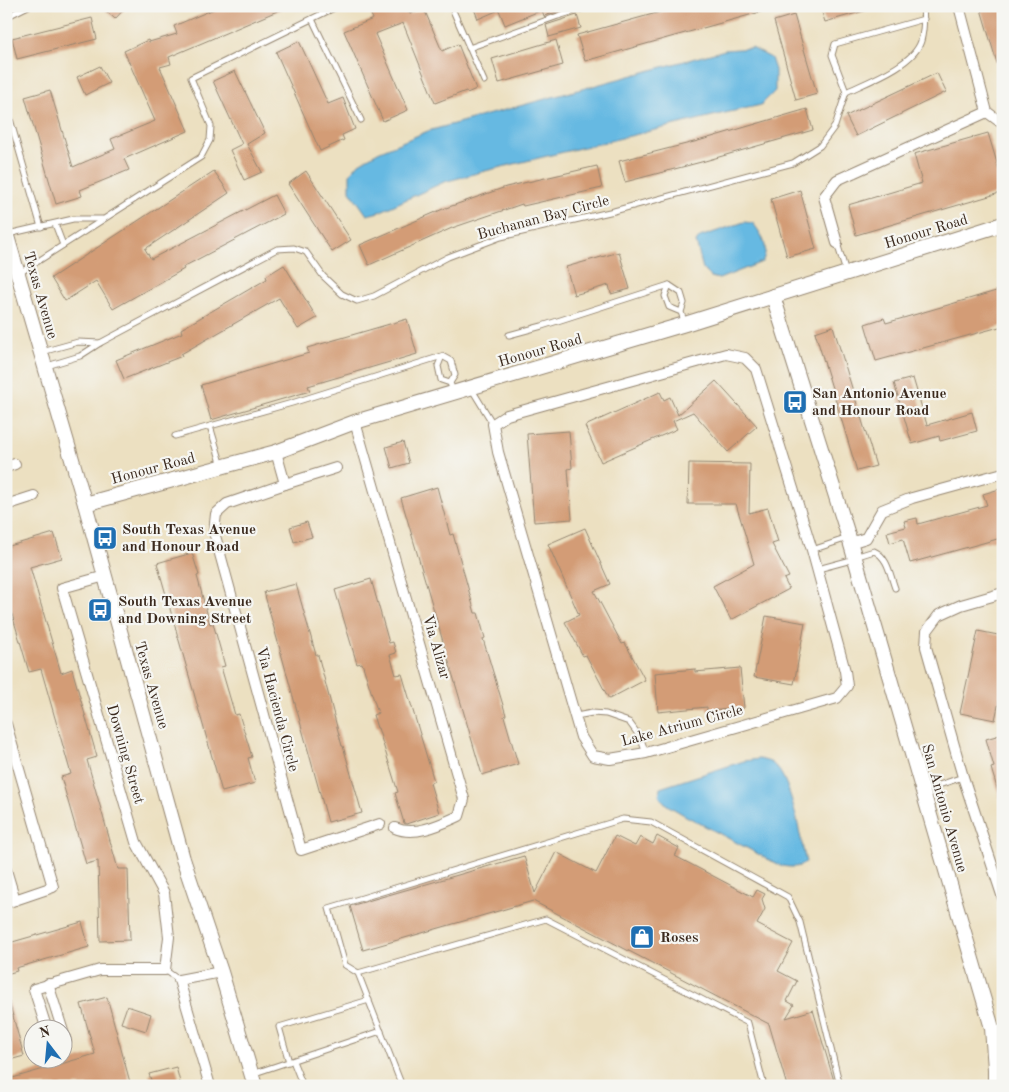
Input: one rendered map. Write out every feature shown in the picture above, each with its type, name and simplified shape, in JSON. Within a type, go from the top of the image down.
[{"type":"street","points":[[959,6],[987,112],[1003,124]]},
{"type":"street","points":[[837,243],[824,197],[837,180],[987,112]]},
{"type":"street","name":"Honour Road","points":[[85,504],[276,452],[451,388],[470,387],[683,318],[773,296],[1003,224]]},
{"type":"street","name":"Texas Avenue","points":[[6,233],[85,504],[183,859],[221,972],[253,1080]]},
{"type":"street","name":"San Antonio Avenue","points":[[773,296],[850,541],[997,1028],[995,1086]]},
{"type":"street","name":"Lake Atrium Circle","points":[[726,354],[745,358],[756,369],[812,550],[846,671],[847,686],[838,698],[646,753],[610,759],[593,756],[581,737],[498,452],[493,424],[506,415],[726,354]]},
{"type":"street","name":"Via Alizar","points":[[355,422],[464,799],[459,816],[443,823],[404,832],[395,828]]},
{"type":"street","points":[[276,452],[285,484],[336,468]]},
{"type":"street","points":[[850,541],[866,538],[882,510],[912,498],[1003,473]]},
{"type":"street","name":"Via Hacienda Circle","points":[[285,484],[227,504],[216,514],[214,532],[301,850],[380,824]]},
{"type":"street","points":[[6,504],[34,496]]},
{"type":"street","name":"Downing Street","points":[[104,576],[62,588],[136,842],[164,893],[169,937],[165,970]]},
{"type":"street","points":[[1003,593],[939,615],[927,631],[926,647],[963,778],[1003,898]]},
{"type":"street","points":[[6,724],[53,887],[11,902],[6,870]]},
{"type":"street","points":[[44,1020],[34,988],[100,970],[165,970]]},
{"type":"street","points":[[210,1086],[179,980],[221,972]]},
{"type":"street","points":[[48,984],[59,1020]]},
{"type":"lane","points":[[10,6],[26,7]]},
{"type":"lane","points":[[18,274],[201,157],[210,140],[211,126],[191,78],[338,6]]},
{"type":"lane","points":[[451,6],[484,81]]},
{"type":"lane","points":[[469,48],[591,6]]},
{"type":"lane","points":[[923,6],[924,20],[921,42],[904,63],[846,92],[832,55],[835,44],[924,20]]},
{"type":"lane","points":[[6,17],[26,7]]},
{"type":"lane","points":[[312,19],[361,120]]},
{"type":"lane","name":"Buchanan Bay Circle","points":[[46,367],[80,356],[100,343],[277,249],[294,248],[306,252],[323,276],[342,294],[357,301],[374,296],[448,257],[501,237],[614,211],[793,163],[820,146],[835,126],[846,92]]},
{"type":"lane","points":[[6,105],[41,227]]},
{"type":"lane","points":[[6,233],[73,219],[103,219]]},
{"type":"lane","points":[[55,224],[63,245]]},
{"type":"lane","points":[[837,243],[846,273]]},
{"type":"lane","points":[[669,285],[681,293],[684,303],[683,318]]},
{"type":"lane","points":[[669,285],[665,296],[669,307],[683,318]]},
{"type":"lane","points":[[509,335],[669,285]]},
{"type":"lane","name":"Buchanan Bay Circle","points":[[42,352],[78,342],[100,343]]},
{"type":"lane","points":[[175,436],[442,356],[451,361],[455,375],[451,388],[441,380],[438,366],[442,356]]},
{"type":"lane","name":"Lake Atrium Circle","points":[[470,387],[493,424]]},
{"type":"lane","points":[[210,426],[222,467]]},
{"type":"lane","points":[[812,550],[850,541]]},
{"type":"lane","points":[[817,570],[874,551],[881,554],[885,559],[895,588]]},
{"type":"lane","points":[[576,716],[592,713],[606,714],[629,722],[640,737],[646,753]]},
{"type":"lane","points":[[924,790],[963,778]]},
{"type":"lane","points":[[402,1086],[358,973],[345,964],[329,908],[623,819],[651,822],[788,897],[800,922],[840,1086]]},
{"type":"lane","points":[[358,973],[546,919],[748,1023],[764,1086]]},
{"type":"lane","points":[[165,970],[179,980]]},
{"type":"lane","points":[[303,1086],[291,1061],[280,1027],[369,1000]]},
{"type":"lane","points":[[253,1080],[291,1061],[381,1031]]},
{"type":"water","points":[[752,48],[771,58],[775,70],[775,91],[761,105],[444,182],[379,212],[367,215],[350,191],[350,174],[359,163],[378,152],[428,131],[725,50]]},
{"type":"water","points":[[744,222],[753,223],[764,241],[765,251],[762,262],[719,279],[711,277],[703,269],[696,242],[700,237]]},
{"type":"water","points":[[759,759],[768,761],[780,771],[790,795],[806,862],[800,866],[781,866],[686,816],[667,805],[659,796],[660,788],[744,761]]},
{"type":"building","points":[[101,6],[127,6],[115,19]]},
{"type":"building","points":[[221,6],[289,6],[169,57],[171,64],[160,67],[188,131],[124,159],[129,170],[80,190],[82,196],[56,204],[25,97],[50,90],[73,167],[115,149],[111,139],[155,121],[124,51],[148,40],[149,42],[177,34],[174,26]]},
{"type":"building","points":[[378,6],[406,6],[410,14],[424,9],[442,51],[458,44],[476,89],[435,103],[403,23],[375,34],[408,110],[383,121],[344,31],[373,19],[369,10]]},
{"type":"building","points":[[473,6],[575,6],[544,16],[542,10],[505,25],[499,10],[478,19]]},
{"type":"building","points":[[682,6],[770,6],[771,9],[585,61],[577,35]]},
{"type":"building","points":[[820,6],[871,6],[871,9],[825,22]]},
{"type":"building","points":[[980,6],[1003,6],[1003,72],[1000,73]]},
{"type":"building","points":[[577,15],[581,28],[549,37],[546,25]]},
{"type":"building","points":[[794,15],[817,94],[796,100],[774,21]]},
{"type":"building","points":[[92,18],[97,39],[17,59],[12,38]]},
{"type":"building","points":[[556,40],[563,65],[499,83],[492,59]]},
{"type":"building","points":[[299,41],[328,104],[343,98],[355,129],[342,135],[344,140],[320,151],[276,52]]},
{"type":"building","points":[[100,66],[109,83],[85,95],[77,77]]},
{"type":"building","points":[[235,71],[265,133],[247,144],[262,172],[244,180],[230,150],[242,144],[213,81]]},
{"type":"building","points":[[937,73],[946,92],[856,136],[846,116]]},
{"type":"building","points":[[807,109],[813,130],[625,182],[619,161],[698,141]]},
{"type":"building","points":[[988,133],[1003,183],[1003,192],[856,235],[848,205],[922,183],[914,154]]},
{"type":"building","points":[[597,166],[602,188],[523,206],[522,204],[452,228],[369,265],[360,245],[443,209],[506,187]]},
{"type":"building","points":[[214,171],[229,193],[145,249],[151,259],[274,195],[284,214],[183,267],[184,269],[113,309],[96,281],[65,301],[51,278]]},
{"type":"building","points":[[306,171],[351,240],[332,252],[288,184]]},
{"type":"building","points":[[800,190],[816,249],[787,257],[771,199]]},
{"type":"building","points":[[619,252],[630,289],[611,294],[609,285],[574,295],[566,267]]},
{"type":"building","points":[[284,265],[317,318],[298,329],[279,298],[181,354],[182,356],[124,379],[116,360],[182,333],[181,329],[267,279],[266,276]]},
{"type":"building","points":[[1003,289],[1003,326],[876,361],[865,324],[884,318],[886,323]]},
{"type":"building","points":[[407,319],[417,354],[308,386],[310,391],[211,420],[201,385],[309,353],[307,348]]},
{"type":"building","points":[[833,326],[876,466],[857,471],[815,332]]},
{"type":"building","points":[[913,378],[927,425],[972,412],[977,431],[940,441],[939,436],[912,444],[894,383]]},
{"type":"building","points":[[716,381],[757,426],[728,452],[693,412],[673,421],[677,429],[601,462],[585,426],[660,392],[664,400],[670,397],[678,415]]},
{"type":"building","points":[[569,431],[572,468],[568,469],[572,519],[534,522],[527,434]]},
{"type":"building","points":[[403,442],[409,463],[392,468],[386,447]]},
{"type":"building","points":[[689,463],[750,464],[749,513],[768,508],[778,542],[772,544],[789,577],[784,579],[789,589],[731,620],[713,586],[754,564],[736,504],[688,504]]},
{"type":"building","points":[[437,487],[450,535],[453,534],[475,613],[478,613],[485,638],[483,639],[506,715],[504,716],[518,764],[482,775],[401,498]]},
{"type":"building","points":[[1003,488],[1003,529],[998,530],[1001,538],[910,563],[903,539],[890,543],[887,532],[906,527],[904,521],[917,518],[918,524],[987,505],[983,494]]},
{"type":"building","points":[[307,522],[312,537],[294,542],[290,527]]},
{"type":"building","points":[[585,528],[610,584],[594,591],[622,644],[625,643],[645,680],[609,699],[586,655],[583,656],[565,622],[579,615],[548,544]]},
{"type":"building","points":[[54,533],[62,558],[30,567],[61,673],[72,669],[97,757],[87,760],[118,869],[128,869],[130,940],[100,941],[98,861],[86,864],[61,777],[71,774],[41,669],[29,672],[6,594],[6,547]]},
{"type":"building","points":[[192,553],[210,624],[213,623],[225,666],[221,667],[235,715],[239,714],[252,757],[248,758],[255,783],[222,792],[157,563]]},
{"type":"building","points":[[371,579],[389,643],[393,642],[396,653],[390,655],[396,675],[402,674],[434,781],[430,783],[439,813],[406,824],[404,823],[395,793],[398,792],[373,715],[378,713],[362,663],[357,664],[335,590]]},
{"type":"building","points":[[296,584],[362,813],[328,822],[264,592]]},
{"type":"building","points":[[766,616],[805,623],[794,684],[754,677]]},
{"type":"building","points":[[978,631],[1003,636],[1003,683],[995,720],[960,713]]},
{"type":"building","points":[[740,668],[744,708],[707,711],[707,707],[658,712],[655,673],[695,669],[695,672]]},
{"type":"building","points":[[1003,734],[1003,797],[1000,798],[991,768],[994,767],[986,739]]},
{"type":"building","points":[[615,836],[635,846],[640,837],[653,844],[657,836],[679,848],[675,856],[753,897],[757,890],[765,894],[762,899],[765,909],[757,924],[793,943],[778,971],[797,981],[787,1001],[794,1005],[786,1018],[813,1010],[834,1081],[822,1084],[822,1086],[787,1086],[769,1024],[533,901],[363,950],[350,906],[524,856],[535,893],[556,852],[596,873]]},
{"type":"building","points":[[82,922],[89,947],[16,968],[17,971],[6,974],[6,943]]},
{"type":"building","points":[[107,997],[131,1086],[6,1086],[6,1080],[40,1070],[72,1070],[72,1061],[95,1054],[81,1004]]},
{"type":"building","points":[[9,1002],[22,1049],[22,1057],[6,1061],[6,1003]]},
{"type":"building","points":[[127,1006],[151,1014],[146,1031],[121,1023]]},
{"type":"building","points":[[176,1067],[181,1086],[153,1086],[149,1074]]},
{"type":"place","name":"San Antonio Avenue and Honour Road","points":[[795,402]]},
{"type":"place","name":"South Texas Avenue and Honour Road","points":[[105,538]]},
{"type":"place","name":"South Texas Avenue and Downing Street","points":[[100,610]]},
{"type":"place","name":"Roses","points":[[642,937]]}]
